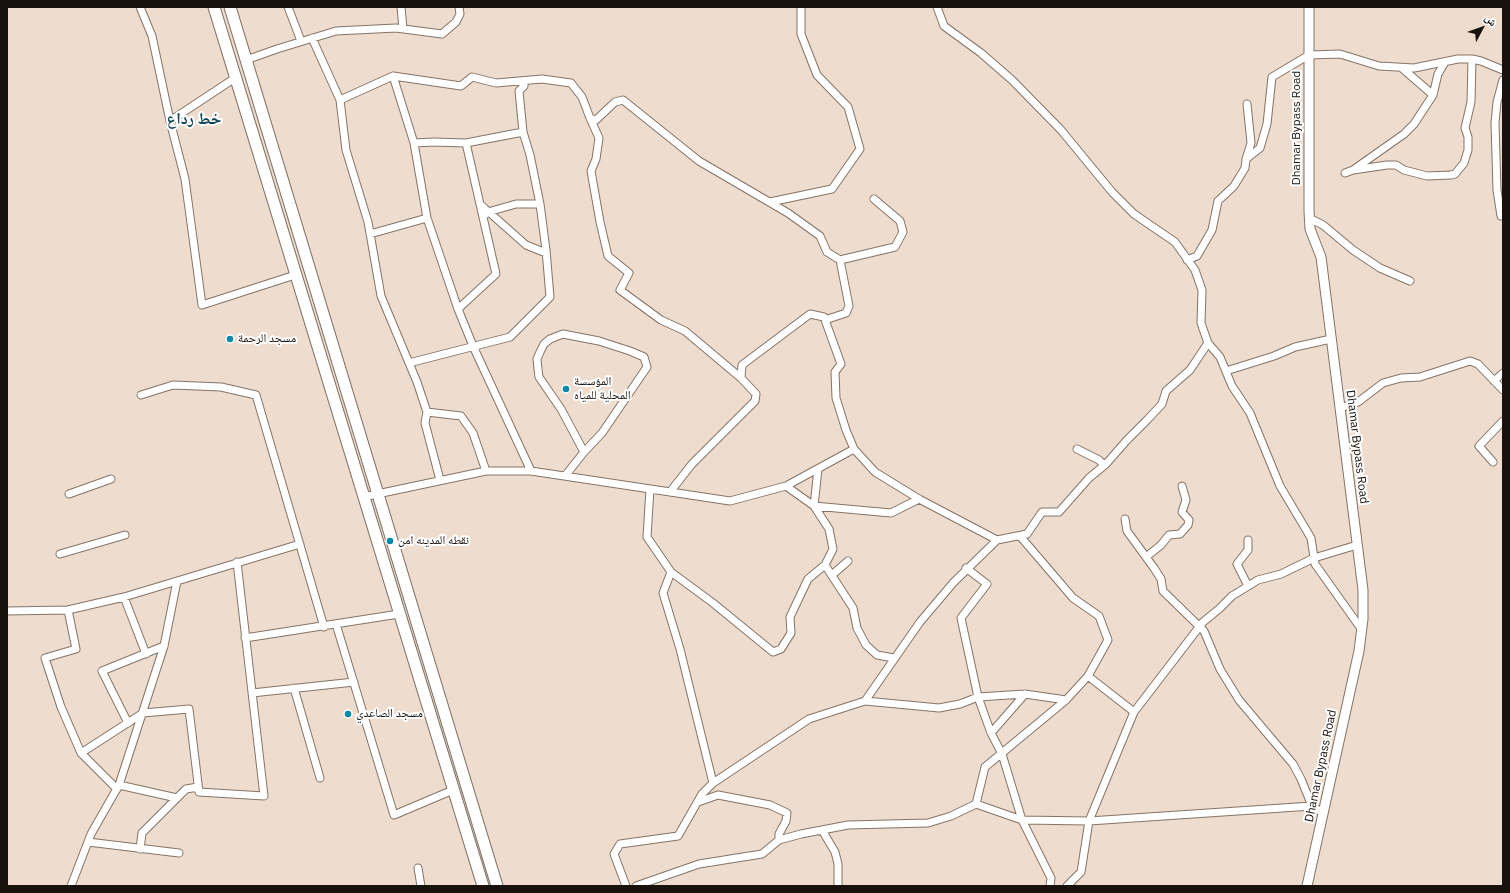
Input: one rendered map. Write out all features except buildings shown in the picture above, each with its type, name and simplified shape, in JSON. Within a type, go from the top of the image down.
[{"type":"main road","points":[[214,7],[483,886]]},
{"type":"main road","points":[[230,7],[498,886]]},
{"type":"main road","name":"Dhamar Bypass Road","points":[[1307,886],[1359,651],[1363,619],[1363,590],[1321,257],[1310,229],[1309,218],[1309,7]]},
{"type":"main road","points":[[277,214],[292,213]]},
{"type":"main road","points":[[302,296],[317,294]]},
{"type":"main road","points":[[386,570],[400,566]]},
{"type":"street","points":[[140,7],[152,36],[170,121],[185,179],[202,305],[296,275]]},
{"type":"street","points":[[288,7],[301,42]]},
{"type":"street","points":[[401,7],[403,29]]},
{"type":"street","points":[[246,60],[276,49],[336,31],[396,28],[442,34],[456,22],[460,14],[459,7]]},
{"type":"street","points":[[770,202],[832,189],[860,149],[848,107],[817,75],[801,34],[801,7]]},
{"type":"street","points":[[937,7],[944,26],[981,53],[1012,80],[1061,130],[1112,192],[1134,214],[1175,242],[1195,270],[1202,290],[1201,323],[1208,343],[1220,357],[1232,386],[1250,413],[1280,486],[1311,538],[1315,564],[1362,630]]},
{"type":"street","points":[[312,38],[340,100],[346,150],[368,222],[381,296],[409,363],[427,412],[425,423],[440,480]]},
{"type":"street","points":[[1246,159],[1260,148],[1267,124],[1272,77],[1309,55],[1340,54],[1379,66],[1402,68],[1414,68],[1458,59],[1472,59],[1503,70]]},
{"type":"street","points":[[1345,173],[1353,170],[1387,165],[1396,166],[1404,170],[1427,176],[1451,176],[1455,174],[1464,163],[1468,150],[1468,137],[1465,128],[1471,102],[1472,59]]},
{"type":"street","points":[[1353,170],[1404,134],[1414,124],[1433,95],[1438,74],[1445,62]]},
{"type":"street","points":[[1402,68],[1433,95]]},
{"type":"street","points":[[340,100],[393,76],[461,86],[472,77],[496,83],[542,79],[571,83],[582,97],[599,138],[596,159],[591,171],[608,256],[629,273],[620,290],[661,320],[686,331],[741,378],[756,394],[755,401],[692,464],[670,492]]},
{"type":"street","points":[[393,76],[414,143],[427,218],[458,309],[473,346],[531,471]]},
{"type":"street","points":[[170,121],[235,78]]},
{"type":"street","points":[[1501,216],[1497,190],[1495,123],[1497,102],[1503,80]]},
{"type":"street","points":[[409,363],[510,337],[550,298],[540,204],[530,155],[523,132],[519,91],[524,86],[524,81]]},
{"type":"street","points":[[590,118],[596,120],[615,102],[623,100],[699,161],[788,213],[820,236],[827,252],[840,260],[895,247],[903,232],[900,221],[874,199]]},
{"type":"street","points":[[1188,260],[1197,256],[1212,230],[1218,201],[1234,186],[1245,168],[1251,143],[1247,104]]},
{"type":"street","points":[[414,143],[466,143],[523,132]]},
{"type":"street","points":[[458,309],[496,274],[486,214],[481,205],[466,143]]},
{"type":"street","points":[[486,214],[516,204],[540,204]]},
{"type":"street","points":[[486,214],[526,245],[546,253]]},
{"type":"street","points":[[370,234],[427,218]]},
{"type":"street","points":[[1309,218],[1323,225],[1353,250],[1380,268],[1410,281]]},
{"type":"street","points":[[826,320],[846,313],[849,306],[840,260]]},
{"type":"street","points":[[741,378],[742,365],[810,314],[824,317],[841,364],[834,372],[836,398],[846,430],[854,449],[875,472],[919,499],[997,540]]},
{"type":"street","points":[[565,476],[584,452],[602,433],[647,367],[644,357],[630,351],[599,341],[563,334],[550,339],[544,344],[537,359],[539,377],[561,409],[584,452]]},
{"type":"street","points":[[1226,371],[1274,356],[1295,347],[1331,339]]},
{"type":"street","points":[[865,701],[920,622],[966,568],[997,540],[1027,534],[1042,512],[1059,512],[1089,478],[1104,465],[1162,404],[1166,391],[1190,370],[1208,343]]},
{"type":"street","points":[[1340,408],[1358,402],[1383,383],[1401,378],[1420,377],[1470,361],[1478,364],[1503,390]]},
{"type":"street","points":[[1494,381],[1503,373]]},
{"type":"street","points":[[141,395],[173,385],[221,387],[256,395],[324,627]]},
{"type":"street","points":[[427,412],[461,416],[473,433],[486,471]]},
{"type":"street","points":[[1493,462],[1478,446],[1503,421]]},
{"type":"street","points":[[363,497],[486,471],[531,471],[730,501],[786,486],[854,449]]},
{"type":"street","points":[[1077,449],[1099,460],[1104,465]]},
{"type":"street","points":[[814,506],[818,469]]},
{"type":"street","points":[[69,494],[111,479]]},
{"type":"street","points":[[650,489],[647,537],[671,572],[713,603],[773,652],[781,648],[791,633],[790,617],[808,579],[825,565],[833,549],[829,529],[814,506],[786,486]]},
{"type":"street","points":[[1146,557],[1161,545],[1169,535],[1180,534],[1188,525],[1189,520],[1182,512],[1186,500],[1182,486]]},
{"type":"street","points":[[814,506],[891,513],[919,499]]},
{"type":"street","points":[[1125,519],[1127,531],[1160,579],[1163,592],[1200,626],[1220,669],[1239,700],[1293,764],[1312,806],[1323,813]]},
{"type":"street","points":[[60,554],[125,535]]},
{"type":"street","points":[[976,804],[985,767],[1066,700],[1088,676],[1108,640],[1099,616],[1072,598],[1020,536]]},
{"type":"street","points":[[1248,540],[1248,550],[1237,564],[1248,586]]},
{"type":"street","points":[[7,611],[68,610],[124,597],[300,544]]},
{"type":"street","points":[[1067,886],[1081,872],[1089,821],[1134,712],[1203,622],[1232,596],[1258,580],[1281,574],[1314,558],[1357,545]]},
{"type":"street","points":[[832,575],[848,560]]},
{"type":"street","points":[[81,753],[143,713],[190,709],[199,792],[264,796],[237,562]]},
{"type":"street","points":[[825,565],[853,608],[857,628],[866,645],[877,655],[894,658]]},
{"type":"street","points":[[966,568],[987,584],[961,618],[978,697],[991,733],[1002,754],[1022,820],[1051,878],[1050,886]]},
{"type":"street","points":[[671,572],[662,593],[680,649],[713,783]]},
{"type":"street","points":[[71,886],[91,834],[118,787],[164,646],[177,581]]},
{"type":"street","points":[[124,597],[146,654]]},
{"type":"street","points":[[68,610],[76,649],[45,658],[61,707],[81,753],[118,787],[177,798]]},
{"type":"street","points":[[246,638],[324,627],[399,614]]},
{"type":"street","points":[[336,624],[394,815],[454,790]]},
{"type":"street","points":[[128,723],[102,671],[164,646]]},
{"type":"street","points":[[1088,676],[1134,712]]},
{"type":"street","points":[[252,693],[354,682]]},
{"type":"street","points":[[294,688],[320,778]]},
{"type":"street","points":[[626,886],[614,854],[620,844],[678,836],[702,794],[713,783],[809,719],[865,701],[939,708],[960,704],[978,697],[1025,694],[1066,700]]},
{"type":"street","points":[[991,733],[1025,694]]},
{"type":"street","points":[[140,849],[142,833],[186,789],[198,787]]},
{"type":"street","points":[[698,802],[718,795],[770,805],[787,814],[786,821],[779,834],[779,840]]},
{"type":"street","points":[[636,886],[699,864],[762,854],[779,840],[848,825],[928,823],[951,816],[976,804],[1022,820],[1089,821],[1312,806]]},
{"type":"street","points":[[822,830],[835,852],[838,864],[838,886]]},
{"type":"street","points":[[88,842],[179,853]]},
{"type":"street","points":[[418,868],[421,886]]},
{"type":"place","name":"مسجد الرحمة","points":[[230,339]]},
{"type":"place","name":"المؤسسة المحلية للمياه","points":[[566,389]]},
{"type":"place","name":"نقطه المدينه امن","points":[[390,541]]},
{"type":"place","name":"مسجد الصاعدي","points":[[348,714]]},
{"type":"district","name":"خط رداع","points":[[194,119]]}]
